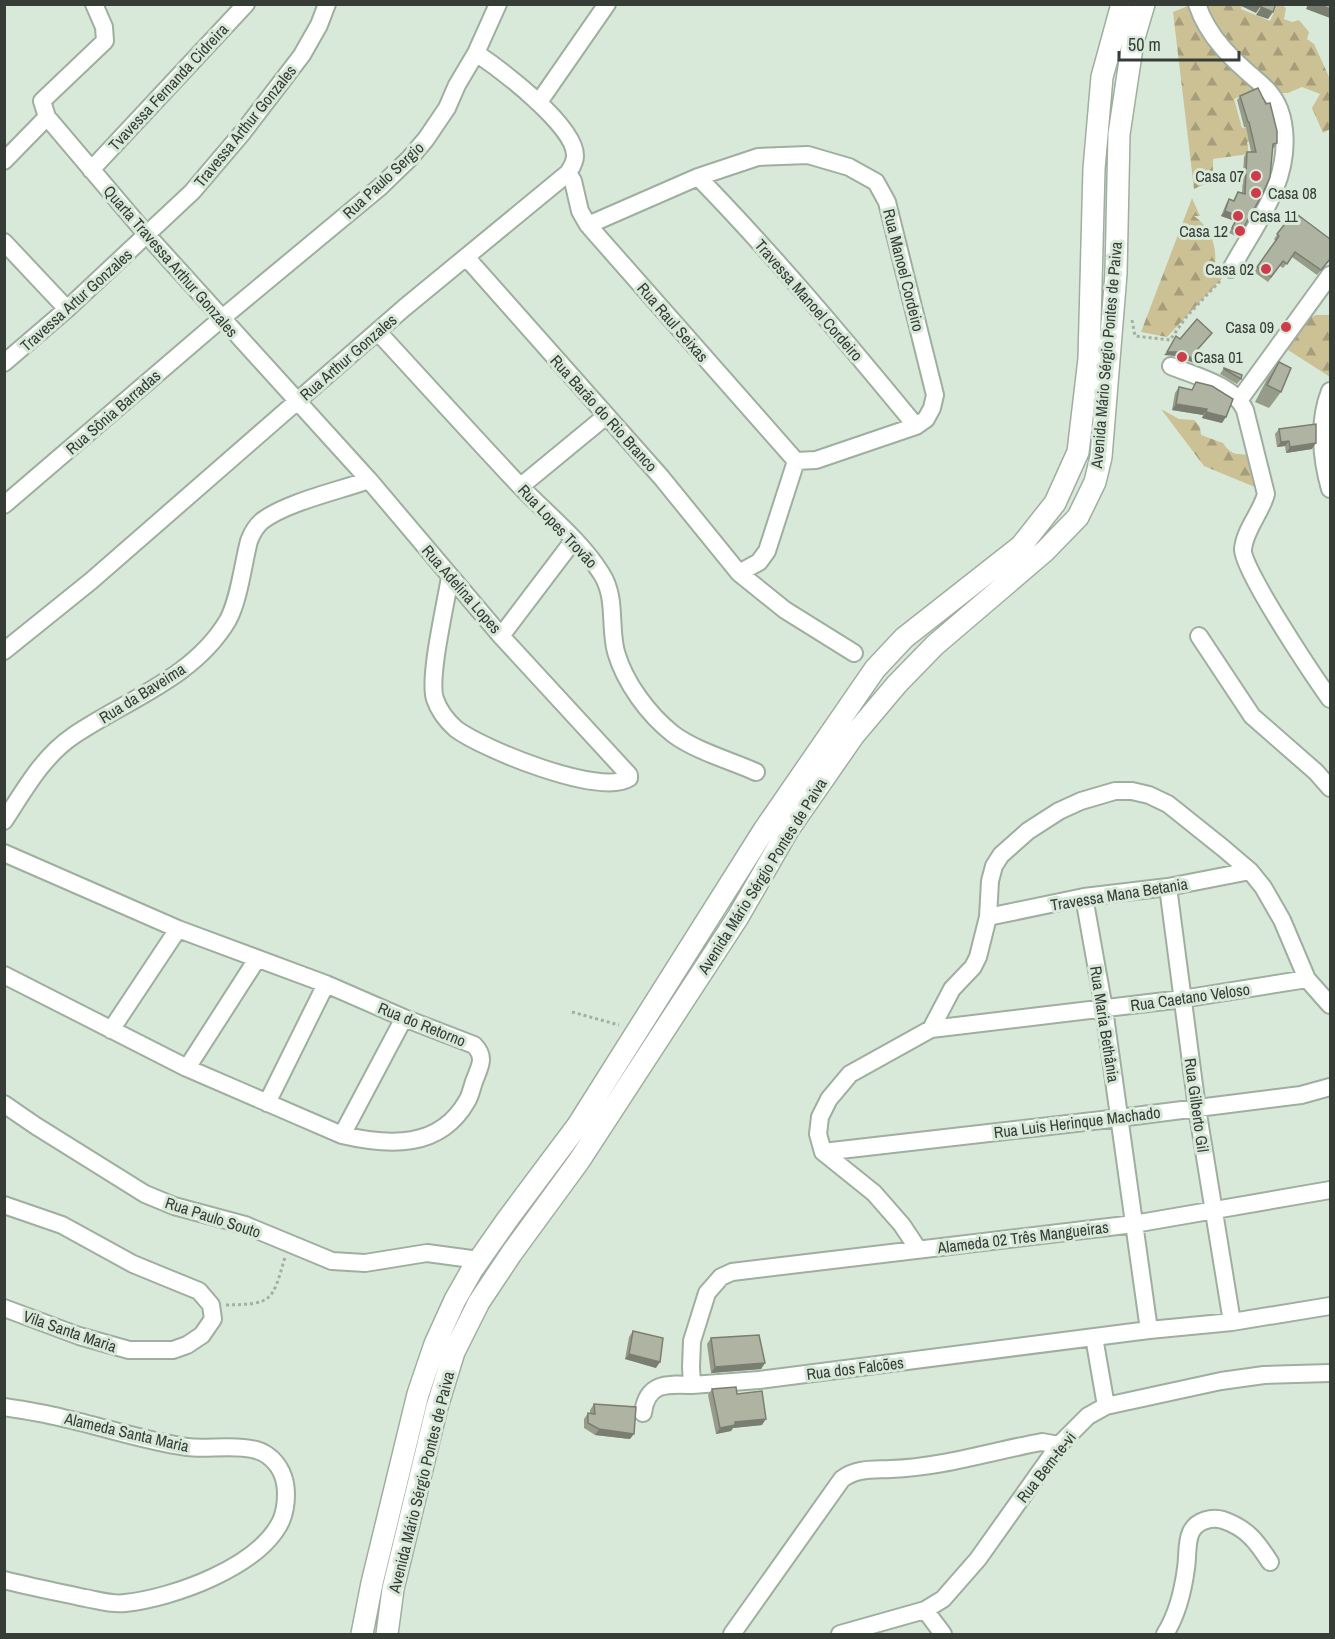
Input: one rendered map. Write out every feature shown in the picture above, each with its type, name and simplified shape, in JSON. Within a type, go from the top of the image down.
[{"type":"main road","name":"Avenida Mário Sérgio Pontes de Paiva","points":[[362,1635],[372,1583],[418,1394],[435,1344],[455,1300],[479,1260],[578,1125],[764,830],[875,669],[904,638],[1020,546],[1055,503],[1078,452],[1089,359],[1094,169],[1102,77],[1122,4]]},
{"type":"main road","name":"Avenida Mário Sérgio Pontes de Paiva","points":[[387,1635],[393,1588],[437,1407],[454,1352],[479,1302],[579,1161],[738,917],[788,830],[854,735],[897,684],[935,645],[1045,551],[1078,517],[1088,499],[1095,482],[1102,445],[1116,274],[1119,134],[1133,41],[1144,4]]},
{"type":"street","points":[[4,161],[47,117],[42,101],[105,41],[104,27],[94,4]]},
{"type":"street","name":"Tvavessa Fernanda Cidreira","points":[[91,170],[246,4]]},
{"type":"street","name":"Travessa Arthur Gonzales","points":[[147,236],[192,192],[249,124],[302,55],[319,25],[327,4]]},
{"type":"street","name":"Rua Paulo Sergio","points":[[221,319],[380,187],[410,158],[447,108],[457,85],[476,53],[498,4]]},
{"type":"street","points":[[1197,4],[1207,27],[1219,43],[1238,65],[1274,96],[1283,116],[1286,147],[1281,175],[1272,198],[1231,269]]},
{"type":"street","points":[[539,102],[603,6]]},
{"type":"street","points":[[476,53],[499,68],[539,102],[571,142],[575,155],[568,173]]},
{"type":"street","name":"Quarta Travessa Arthur Gonzales","points":[[47,117],[147,236],[297,402]]},
{"type":"street","name":"Rua Manoel Cordeiro","points":[[588,225],[698,177],[758,157],[808,154],[849,167],[876,182],[887,202],[935,395],[926,419],[916,426]]},
{"type":"street","name":"Rua Raul Seixas","points":[[568,173],[573,181],[580,211],[588,225],[796,461]]},
{"type":"street","name":"Rua Arthur Gonzales","points":[[4,651],[91,581],[404,308],[568,173]]},
{"type":"street","name":"Travessa Manoel Cordeiro","points":[[698,177],[825,315],[916,426]]},
{"type":"street","name":"Travessa Artur Gonzales","points":[[4,363],[147,236]]},
{"type":"street","points":[[4,242],[67,309]]},
{"type":"street","name":"Rua Barão do Rio Branco","points":[[466,257],[661,477],[739,573],[785,610],[854,653]]},
{"type":"street","points":[[1240,399],[1330,275]]},
{"type":"street","name":"Rua Sônia Barradas","points":[[4,505],[221,319]]},
{"type":"street","name":"Rua Lopes Trovão","points":[[378,332],[601,573],[609,589],[616,651],[627,680],[649,711],[674,734],[702,749],[756,772]]},
{"type":"street","points":[[1171,366],[1212,383],[1240,399],[1245,410],[1266,494],[1242,549],[1244,561],[1330,699]]},
{"type":"street","points":[[1330,391],[1322,452],[1330,489]]},
{"type":"street","name":"Rua Adelina Lopes","points":[[297,402],[369,480],[501,636],[629,778],[604,782],[541,769],[483,743],[456,728],[441,714],[434,698],[433,679],[450,577]]},
{"type":"street","points":[[520,486],[606,416]]},
{"type":"street","points":[[739,573],[759,562],[767,551],[796,461],[816,460],[916,426]]},
{"type":"street","name":"Rua da Baveima","points":[[4,821],[51,754],[72,737],[185,669],[212,643],[229,618],[249,541],[253,530],[263,520],[286,508],[369,480]]},
{"type":"street","points":[[501,636],[573,541]]},
{"type":"street","points":[[1199,636],[1251,716],[1316,772],[1330,788]]},
{"type":"street","points":[[823,1152],[818,1134],[820,1117],[840,1084],[850,1074],[931,1029],[951,989],[973,967],[978,957],[988,917],[990,881],[994,866],[1001,855],[1028,831],[1059,811],[1081,801],[1115,791],[1132,791],[1149,795],[1168,804],[1250,871],[1273,902],[1307,980],[1330,1005]]},
{"type":"street","name":"Rua do Retorno","points":[[4,853],[178,929],[326,984],[474,1045],[480,1051],[481,1065],[467,1101],[452,1121],[435,1134],[413,1141],[366,1141],[342,1135],[187,1068],[4,975]]},
{"type":"street","name":"Travessa Mana Betania","points":[[988,917],[1084,897],[1168,887],[1250,871]]},
{"type":"street","name":"Rua Gilberto Gil","points":[[1168,887],[1212,1210],[1232,1322]]},
{"type":"street","name":"Rua Maria Bethânia","points":[[1084,897],[1104,1009],[1149,1330]]},
{"type":"street","points":[[111,1030],[178,929]]},
{"type":"street","points":[[187,1068],[257,959]]},
{"type":"street","name":"Rua Caetano Veloso","points":[[931,1029],[1182,999],[1307,980]]},
{"type":"street","points":[[267,1103],[326,984]]},
{"type":"street","points":[[342,1135],[404,1018]]},
{"type":"street","name":"Rua Luis Herinque Machado","points":[[823,1152],[1301,1095],[1330,1087]]},
{"type":"street","name":"Rua Paulo Souto","points":[[4,1104],[145,1194],[174,1206],[245,1225],[332,1261],[365,1263],[427,1253],[479,1260]]},
{"type":"street","name":"Alameda 02 Três Mangueiras","points":[[823,1152],[874,1193],[902,1225],[918,1249],[1134,1224],[1330,1190]]},
{"type":"street","points":[[4,1205],[62,1225],[133,1264],[199,1292],[211,1305]]},
{"type":"street","points":[[692,1385],[692,1341],[707,1293],[721,1277],[732,1272],[918,1249]]},
{"type":"street","name":"Vila Santa Maria","points":[[4,1308],[80,1336],[129,1350],[173,1350],[187,1345],[202,1335],[213,1319],[211,1305]]},
{"type":"street","name":"Rua dos Falcões","points":[[643,1413],[649,1394],[667,1384],[692,1385],[759,1380],[1149,1330],[1232,1322],[1330,1306]]},
{"type":"street","points":[[1094,1337],[1106,1406]]},
{"type":"street","name":"Rua Bem-te-vi","points":[[840,1635],[925,1610],[944,1599],[978,1559],[1059,1445],[1088,1416],[1106,1406],[1221,1381],[1264,1375],[1330,1373]]},
{"type":"street","name":"Alameda Santa Maria","points":[[4,1407],[64,1418],[124,1435],[188,1447],[250,1449],[266,1454],[278,1465],[286,1484],[286,1507],[282,1520],[273,1534],[252,1556],[228,1570],[187,1587],[149,1599],[123,1604],[4,1580]]},
{"type":"street","points":[[732,1635],[842,1479],[850,1473],[863,1470],[917,1468],[1042,1442],[1059,1445]]},
{"type":"street","points":[[1165,1635],[1180,1599],[1188,1543],[1192,1530],[1198,1524],[1215,1518],[1244,1529],[1253,1537],[1270,1562]]},
{"type":"street","points":[[925,1610],[940,1633]]},
{"type":"path","points":[[1131,318],[1135,336],[1170,340],[1187,316],[1231,269]]},
{"type":"path","points":[[572,1012],[638,1031]]},
{"type":"path","points":[[211,1305],[258,1304],[270,1297],[274,1292],[289,1244]]},
{"type":"green space","points":[[1190,5],[1221,54],[1254,90],[1234,99],[1242,128],[1270,123],[1275,136],[1247,142],[1249,154],[1213,159],[1213,180],[1194,189],[1173,12]]},
{"type":"green space","points":[[1202,5],[1242,5],[1241,9],[1270,21],[1277,5],[1282,5],[1286,8],[1284,19],[1292,22],[1299,20],[1309,32],[1307,39],[1314,44],[1330,79],[1330,129],[1323,133],[1312,108],[1320,94],[1302,87],[1288,93],[1274,93],[1233,56]]},
{"type":"green space","points":[[1192,198],[1200,216],[1194,216],[1200,220],[1211,237],[1215,250],[1215,264],[1227,273],[1167,337],[1141,332]]},
{"type":"green space","points":[[1316,315],[1330,315],[1330,377],[1288,350],[1309,318]]},
{"type":"green space","points":[[1161,409],[1179,419],[1194,420],[1200,427],[1201,435],[1223,443],[1233,453],[1253,456],[1262,490],[1204,466]]},
{"type":"building","points":[[1258,4],[1276,4],[1273,12]]},
{"type":"building","points":[[1318,4],[1330,4],[1330,9]]},
{"type":"building","points":[[1258,88],[1266,104],[1270,103],[1277,131],[1277,143],[1273,144],[1270,177],[1241,232],[1232,228],[1238,216],[1225,211],[1229,199],[1234,201],[1238,192],[1245,194],[1247,152],[1256,152],[1240,96]]},
{"type":"building","points":[[1294,212],[1330,239],[1330,259],[1321,270],[1295,252],[1287,264],[1283,261],[1271,277],[1257,267],[1279,236],[1277,234]]},
{"type":"building","points":[[1197,319],[1212,333],[1197,350],[1203,354],[1199,361],[1177,352],[1167,352],[1176,336],[1180,339]]},
{"type":"building","points":[[1279,362],[1291,368],[1281,392],[1267,385]]},
{"type":"building","points":[[1224,369],[1242,375],[1241,379]]},
{"type":"building","points":[[1196,382],[1212,386],[1233,399],[1226,417],[1206,412],[1207,409],[1176,404],[1179,387],[1192,390]]},
{"type":"building","points":[[1316,424],[1316,443],[1290,447],[1289,441],[1281,442],[1279,429]]},
{"type":"building","points":[[633,1331],[663,1338],[660,1362],[629,1354]]},
{"type":"building","points":[[759,1335],[765,1363],[715,1367],[711,1338]]},
{"type":"building","points":[[736,1387],[737,1394],[762,1391],[766,1419],[735,1422],[735,1425],[720,1428],[712,1389]]},
{"type":"building","points":[[594,1404],[636,1407],[634,1434],[599,1429],[588,1423],[588,1413],[595,1414]]},
{"type":"place","name":"Casa 07","points":[[1256,176]]},
{"type":"place","name":"Casa 08","points":[[1256,193]]},
{"type":"place","name":"Casa 11","points":[[1238,216]]},
{"type":"place","name":"Casa 12","points":[[1240,231]]},
{"type":"place","name":"Casa 02","points":[[1266,269]]},
{"type":"place","name":"Casa 09","points":[[1286,327]]},
{"type":"place","name":"Casa 01","points":[[1182,357]]}]
